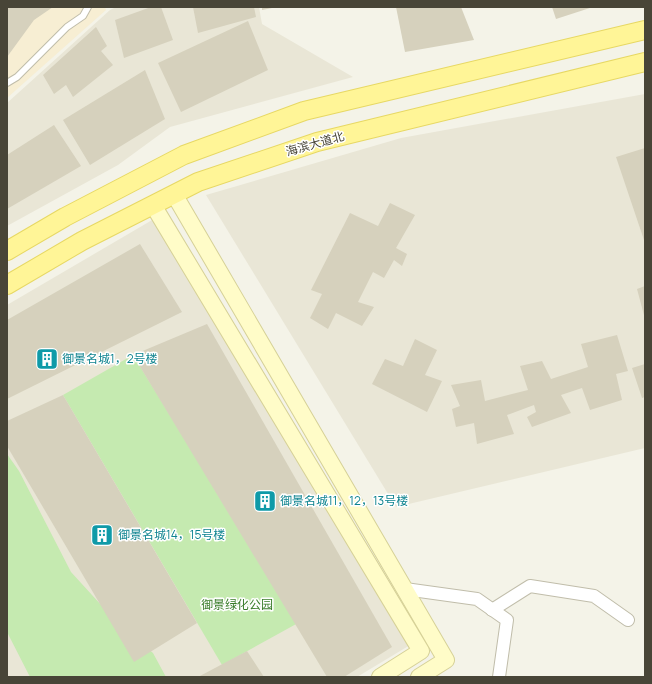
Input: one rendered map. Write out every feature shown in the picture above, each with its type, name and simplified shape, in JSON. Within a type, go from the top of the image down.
[{"type":"main road","points":[[7,251],[65,217],[184,155],[304,111],[645,30]]},
{"type":"main road","name":"海滨大道北","points":[[7,285],[82,241],[198,182],[317,142],[645,62]]},
{"type":"street","points":[[174,194],[446,660],[419,677]]},
{"type":"street","points":[[153,206],[421,651],[380,677]]},
{"type":"street","points":[[492,610],[530,586],[594,596],[628,620]]},
{"type":"street","points":[[404,589],[477,599],[507,620],[499,677]]},
{"type":"lane","points":[[7,83],[17,77],[67,27],[83,16],[88,7]]},
{"type":"shaded area","points":[[7,7],[105,7],[106,10],[7,98]]},
{"type":"shaded area","points":[[116,7],[259,7],[262,24],[353,77],[170,127],[118,165],[7,226],[7,103],[110,10]]},
{"type":"shaded area","points":[[645,94],[645,448],[396,507],[206,195],[401,138]]},
{"type":"shaded area","points":[[159,216],[415,642],[357,677],[7,677],[7,305]]},
{"type":"green space","name":"御景绿化公园","points":[[133,355],[298,623],[222,665],[63,395]]},
{"type":"green space","points":[[7,454],[19,471],[71,572],[123,629],[153,653],[166,677],[30,677],[7,632]]},
{"type":"building","points":[[7,7],[53,7],[34,20],[7,57]]},
{"type":"building","points":[[151,7],[161,7],[173,40],[124,58],[115,20]]},
{"type":"building","points":[[193,7],[254,7],[256,17],[198,33]]},
{"type":"building","points":[[262,7],[272,7],[272,8],[262,10]]},
{"type":"building","points":[[396,7],[461,7],[474,40],[405,52]]},
{"type":"building","points":[[552,7],[593,7],[556,19]]},
{"type":"building","points":[[248,21],[268,70],[181,112],[158,63]]},
{"type":"building","points":[[96,27],[107,46],[101,51],[113,65],[73,97],[66,85],[54,94],[43,75]]},
{"type":"building","points":[[145,70],[165,119],[90,165],[63,120]]},
{"type":"building","points":[[54,125],[81,166],[7,209],[7,155]]},
{"type":"building","points":[[645,148],[645,243],[616,157]]},
{"type":"building","points":[[390,203],[415,215],[396,248],[407,254],[402,266],[394,260],[384,278],[373,272],[358,302],[374,307],[362,326],[336,313],[328,329],[310,318],[322,294],[311,290],[350,213],[378,226]]},
{"type":"building","name":"御景名城1，2号楼","points":[[140,244],[182,312],[7,399],[7,320]]},
{"type":"building","points":[[645,286],[645,319],[637,289]]},
{"type":"building","name":"御景名城11，12，13号楼","points":[[207,324],[392,647],[344,677],[327,677],[133,355]]},
{"type":"building","points":[[617,335],[628,371],[616,374],[622,400],[590,410],[582,388],[561,395],[571,413],[532,427],[527,417],[536,412],[534,405],[507,415],[514,434],[477,444],[474,423],[456,427],[452,409],[460,406],[451,385],[481,380],[485,401],[528,390],[520,366],[542,361],[551,379],[588,367],[581,344]]},
{"type":"building","points":[[415,339],[437,350],[425,375],[442,381],[427,412],[372,384],[385,359],[403,366]]},
{"type":"building","points":[[645,364],[645,397],[642,398],[632,368]]},
{"type":"building","name":"御景名城14，15号楼","points":[[63,395],[197,623],[134,662],[7,446],[7,421]]},
{"type":"building","points":[[247,651],[264,677],[198,677]]},
{"type":"place","name":"御景名城1，2号楼","points":[[47,359]]},
{"type":"place","name":"御景名城11，12，13号楼","points":[[265,501]]},
{"type":"place","name":"御景名城14，15号楼","points":[[102,535]]}]
